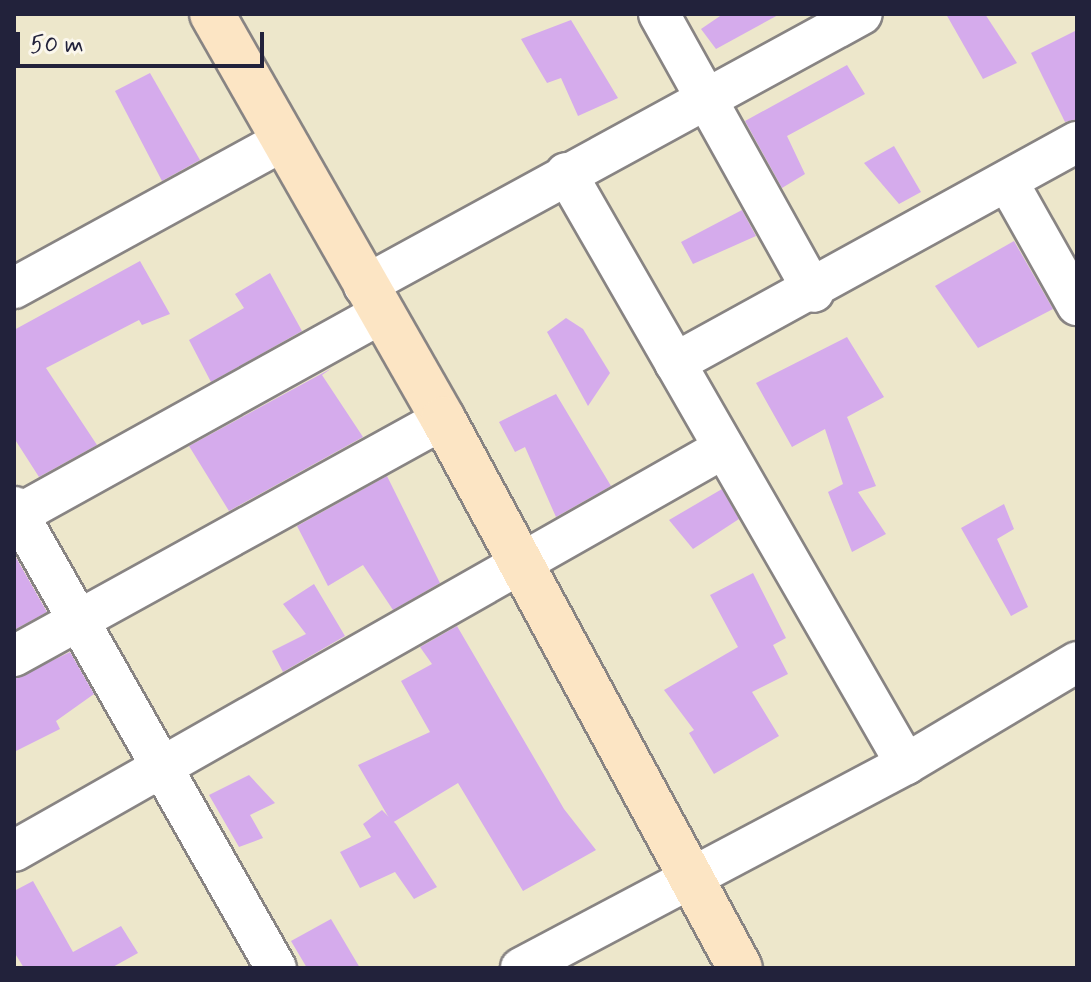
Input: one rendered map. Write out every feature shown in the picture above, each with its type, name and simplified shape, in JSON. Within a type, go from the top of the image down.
[{"type":"main road","points":[[212,14],[372,300],[443,419],[519,568],[740,968]]},
{"type":"street","points":[[659,14],[814,292]]},
{"type":"street","points":[[276,968],[160,770],[83,619],[16,513],[372,300],[566,173],[862,14]]},
{"type":"street","points":[[14,288],[283,141]]},
{"type":"street","points":[[675,363],[1010,186],[1077,142]]},
{"type":"street","points":[[566,173],[906,764]]},
{"type":"street","points":[[1010,186],[1077,305]]},
{"type":"street","points":[[14,656],[443,419]]},
{"type":"street","points":[[14,851],[519,568],[724,448]]},
{"type":"street","points":[[521,968],[906,764],[1077,662]]},
{"type":"building","points":[[723,14],[780,14],[716,49],[701,29]]},
{"type":"building","points":[[946,14],[985,14],[1017,63],[983,79]]},
{"type":"building","points":[[571,20],[618,98],[578,116],[561,78],[547,83],[521,39]]},
{"type":"building","points":[[1077,30],[1077,119],[1065,122],[1031,53]]},
{"type":"building","points":[[847,65],[865,94],[787,136],[805,174],[782,188],[745,121]]},
{"type":"building","points":[[150,73],[200,160],[162,181],[115,91]]},
{"type":"building","points":[[894,146],[921,192],[899,204],[864,163]]},
{"type":"building","points":[[742,210],[756,236],[693,264],[681,242]]},
{"type":"building","points":[[1014,241],[1053,309],[978,348],[935,286]]},
{"type":"building","points":[[140,261],[170,314],[142,325],[139,320],[46,368],[97,445],[39,477],[14,438],[14,330]]},
{"type":"building","points":[[270,273],[302,331],[211,382],[189,340],[244,308],[235,294]]},
{"type":"building","points":[[566,318],[583,329],[610,373],[588,406],[547,332]]},
{"type":"building","points":[[847,337],[884,397],[847,417],[876,486],[858,492],[886,534],[852,552],[828,492],[843,484],[825,429],[792,447],[756,383]]},
{"type":"building","points":[[332,368],[322,375],[363,437],[229,511],[189,446]]},
{"type":"building","points":[[556,394],[611,486],[556,517],[525,447],[515,452],[499,422]]},
{"type":"building","points":[[387,476],[440,583],[393,610],[363,565],[328,586],[297,526]]},
{"type":"building","points":[[722,489],[739,519],[693,549],[669,520]]},
{"type":"building","points":[[1004,504],[1014,529],[997,539],[1028,607],[1011,616],[961,528]]},
{"type":"building","points":[[14,554],[47,612],[14,630]]},
{"type":"building","points":[[753,573],[786,638],[773,645],[788,674],[752,692],[779,736],[714,774],[689,733],[694,730],[664,690],[738,647],[710,595]]},
{"type":"building","points":[[314,584],[345,636],[283,672],[272,651],[306,634],[283,604]]},
{"type":"building","points":[[457,626],[564,809],[596,850],[523,891],[458,783],[392,823],[358,765],[430,732],[401,681],[432,664],[420,647]]},
{"type":"building","points":[[70,652],[94,694],[56,721],[60,729],[14,752],[14,679]]},
{"type":"building","points":[[249,775],[275,803],[250,815],[263,838],[239,847],[209,795]]},
{"type":"building","points":[[382,810],[396,824],[437,887],[414,899],[395,872],[360,888],[340,852],[371,837],[363,824]]},
{"type":"building","points":[[33,881],[73,952],[121,926],[138,953],[111,968],[24,968],[14,952],[14,891]]},
{"type":"building","points":[[331,919],[360,968],[307,968],[291,941]]}]
